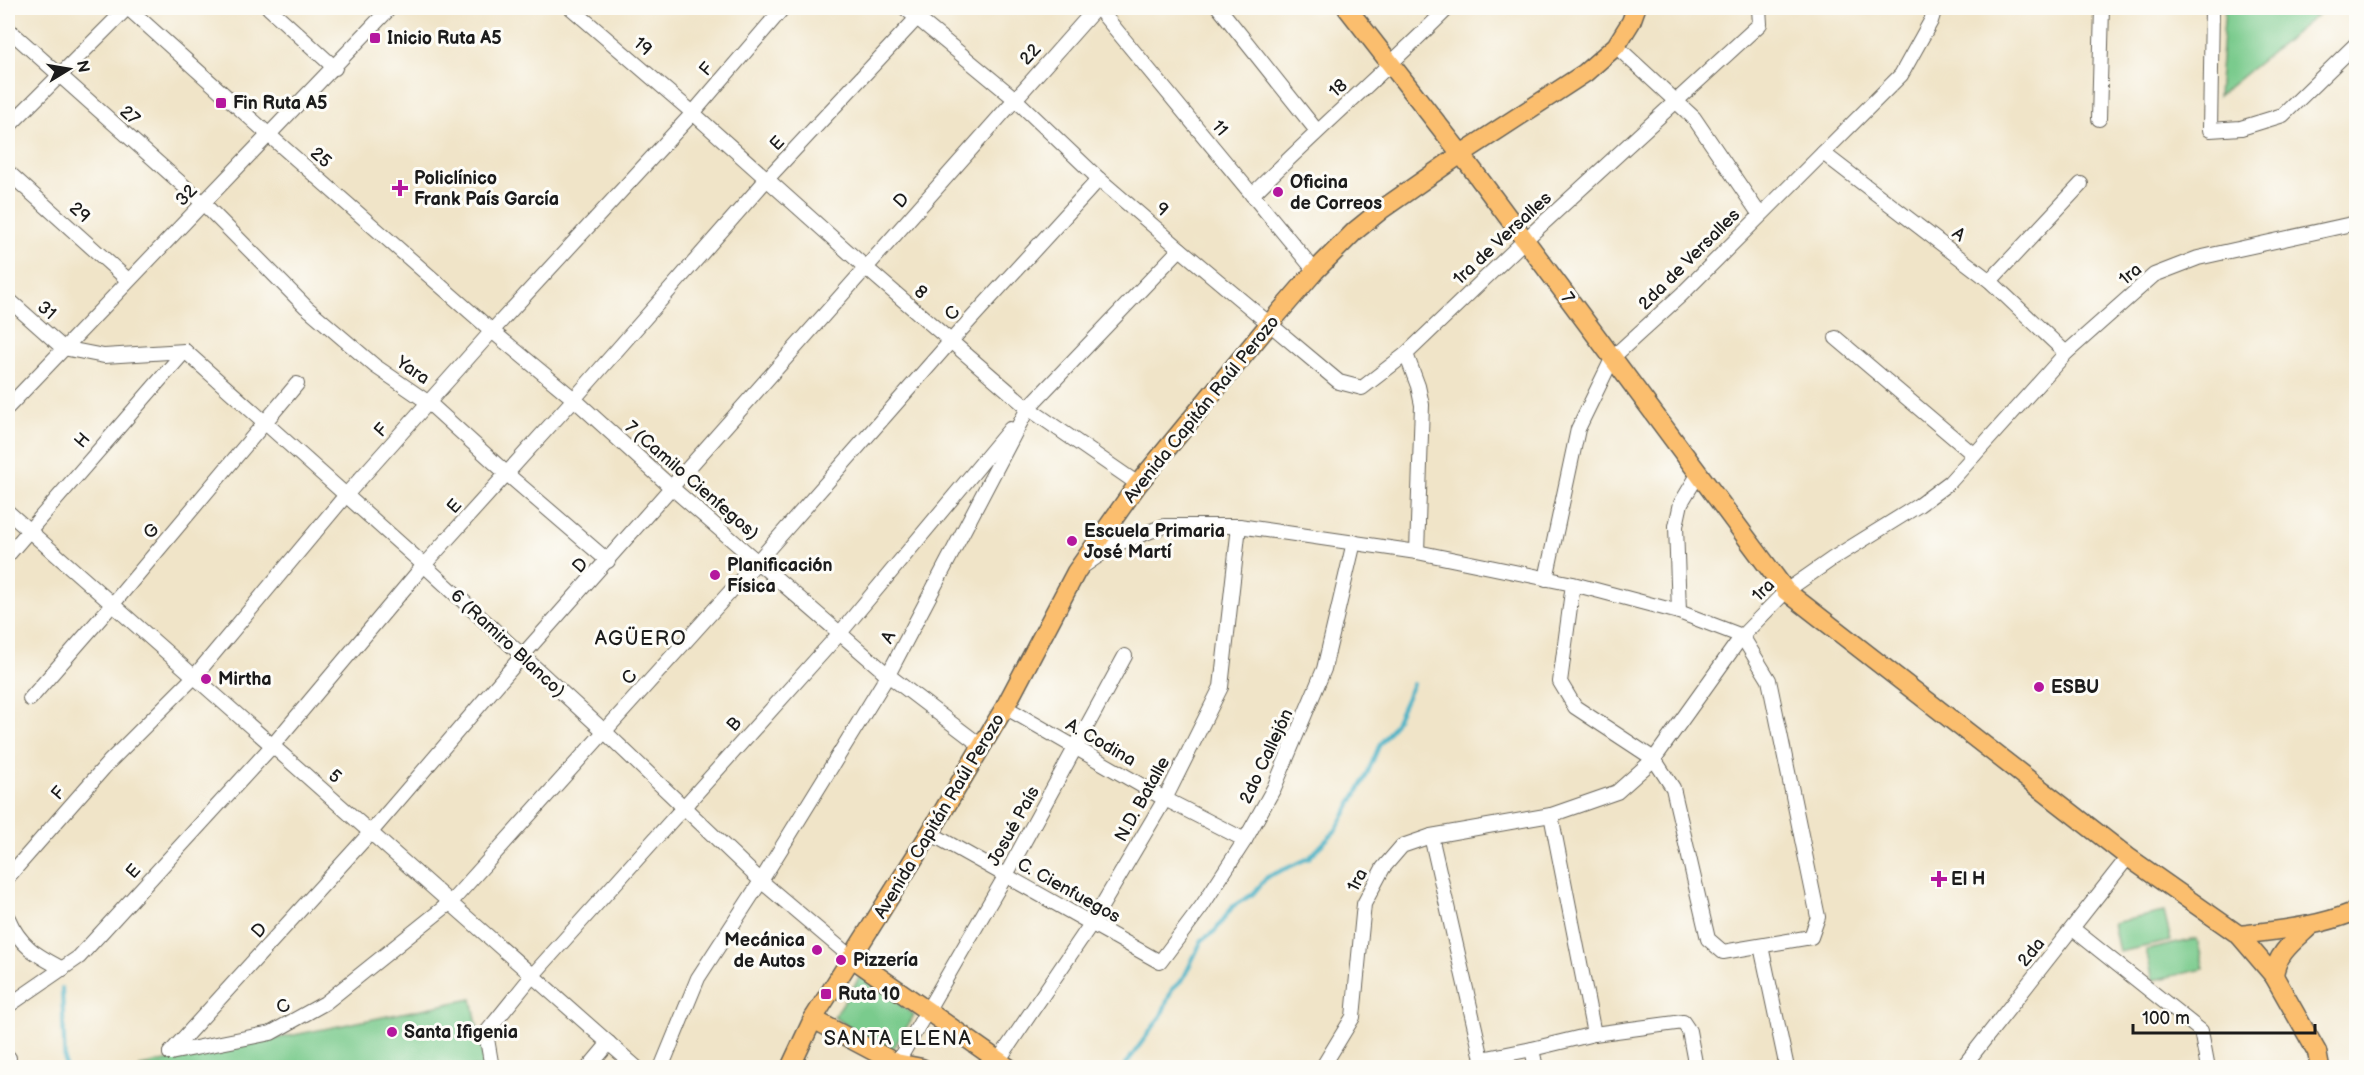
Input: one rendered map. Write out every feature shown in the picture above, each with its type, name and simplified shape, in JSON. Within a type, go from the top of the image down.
[{"type":"main road","name":"7","points":[[1347,8],[1461,154],[1786,591],[2128,857],[2239,935],[2274,976],[2317,1052],[2320,1068]]},
{"type":"main road","name":"Avenida Capitán Raúl Perozo","points":[[790,1068],[813,1018],[930,832],[1005,707],[1076,572],[1138,484],[1315,271],[1381,210],[1461,154],[1585,73],[1616,46],[1631,22],[1636,8]]},
{"type":"main road","points":[[2239,935],[2309,927],[2356,911]]},
{"type":"main road","points":[[2274,976],[2275,963],[2309,927]]},
{"type":"main road","name":"6 (Ramiro Blanco)","points":[[852,958],[1004,1064]]},
{"type":"main road","points":[[813,1018],[895,1065],[922,1068]]},
{"type":"street","points":[[8,127],[127,8]]},
{"type":"street","name":"25","points":[[127,8],[492,331]]},
{"type":"street","points":[[269,8],[334,68]]},
{"type":"street","name":"32","points":[[8,407],[390,8]]},
{"type":"street","name":"19","points":[[571,8],[693,112]]},
{"type":"street","name":"F","points":[[8,877],[109,762],[194,677],[346,495],[492,331],[693,112],[783,8]]},
{"type":"street","name":"9","points":[[905,8],[1014,98],[1100,179],[1180,249],[1271,322],[1340,382],[1362,388],[1406,354]]},
{"type":"street","name":"22","points":[[1014,98],[1097,8]]},
{"type":"street","name":"11","points":[[1097,8],[1315,271]]},
{"type":"street","points":[[1219,8],[1317,131]]},
{"type":"street","name":"18","points":[[1252,195],[1317,131],[1391,65],[1448,8]]},
{"type":"street","name":"1ra de Versalles","points":[[1406,354],[1525,240],[1760,24],[1759,8]]},
{"type":"street","name":"2da de Versalles","points":[[1546,579],[1578,429],[1613,357],[1681,295],[1901,75],[1931,21],[1935,8]]},
{"type":"street","points":[[2099,119],[2102,8]]},
{"type":"street","points":[[2212,8],[2210,130],[2241,128],[2283,115],[2356,44]]},
{"type":"street","name":"E","points":[[8,1006],[79,957],[273,745],[424,565],[574,399],[767,179],[917,18]]},
{"type":"street","name":"27","points":[[8,29],[202,203]]},
{"type":"street","points":[[1616,46],[1694,118],[1760,214]]},
{"type":"street","name":"D","points":[[170,1053],[371,832],[522,656],[1014,98]]},
{"type":"street","name":"8","points":[[693,112],[865,267],[1028,408],[1138,484]]},
{"type":"street","name":"A","points":[[1823,153],[1990,281],[2066,353]]},
{"type":"street","name":"29","points":[[8,172],[129,279]]},
{"type":"street","name":"C","points":[[170,1053],[271,1033],[325,1003],[451,902],[757,562],[950,342],[1100,179]]},
{"type":"street","points":[[1990,281],[2081,183]]},
{"type":"street","name":"Yara","points":[[202,203],[306,307],[375,366],[429,403],[608,561]]},
{"type":"street","name":"1ra","points":[[1322,1068],[1353,1017],[1364,904],[1383,868],[1402,846],[1431,836],[1551,815],[1617,792],[1654,759],[1742,636],[1786,591],[1832,559],[1919,505],[1950,482],[2066,353],[2154,275],[2198,258],[2356,223]]},
{"type":"street","name":"A","points":[[661,1068],[698,978],[761,881],[888,675],[1028,408],[1180,249]]},
{"type":"street","name":"31","points":[[8,299],[63,348]]},
{"type":"street","name":"7 (Camilo Cienfegos)","points":[[492,331],[574,399],[672,488],[888,675],[980,746]]},
{"type":"street","points":[[1836,338],[1974,454]]},
{"type":"street","points":[[63,348],[104,356],[185,351]]},
{"type":"street","name":"6 (Ramiro Blanco)","points":[[185,351],[424,565],[604,731],[761,881],[852,958]]},
{"type":"street","name":"H","points":[[8,555],[28,529],[185,351]]},
{"type":"street","points":[[1406,354],[1419,386],[1422,405],[1417,552]]},
{"type":"street","name":"G","points":[[30,699],[297,384]]},
{"type":"street","name":"B","points":[[492,1068],[486,1033],[532,976],[840,633],[1028,408]]},
{"type":"street","points":[[1679,612],[1676,526],[1681,503],[1699,473]]},
{"type":"street","name":"5","points":[[8,512],[637,1068]]},
{"type":"street","points":[[1076,572],[1114,544],[1164,526],[1239,526],[1417,552],[1573,584],[1679,612],[1742,636],[1770,680],[1818,917],[1811,937],[1723,952],[1708,939],[1673,788],[1654,759],[1575,707],[1560,682],[1573,584]]},
{"type":"street","name":"N.D. Batalle","points":[[1004,1064],[1165,799],[1221,687],[1239,526]]},
{"type":"street","name":"2do Callejón","points":[[1160,962],[1202,906],[1245,840],[1274,788],[1324,669],[1354,542]]},
{"type":"street","name":"Josué País","points":[[895,1065],[1006,875],[1125,656]]},
{"type":"street","name":"A. Codina","points":[[1005,707],[1165,799],[1245,840]]},
{"type":"street","points":[[1551,815],[1594,1034]]},
{"type":"street","name":"C. Cienfuegos","points":[[930,832],[1160,962]]},
{"type":"street","points":[[1431,836],[1482,1059],[1594,1034],[1683,1022],[1689,1031],[1696,1068]]},
{"type":"street","name":"2da","points":[[1962,1068],[2128,857]]},
{"type":"street","points":[[8,918],[14,933],[33,954],[63,969]]},
{"type":"street","points":[[2073,929],[2201,1031],[2208,1068]]},
{"type":"street","points":[[1761,946],[1787,1068]]},
{"type":"street","points":[[588,1068],[609,1043]]},
{"type":"street","points":[[1532,1049],[1536,1068]]},
{"type":"green space","points":[[2225,8],[2326,8],[2218,96]]},
{"type":"green space","points":[[2164,912],[2171,941],[2119,952],[2113,923]]},
{"type":"green space","points":[[2197,939],[2204,969],[2153,980],[2146,950]]},
{"type":"green space","points":[[861,975],[914,1015],[890,1054],[834,1017]]},
{"type":"green space","name":"Santa Ifigenia","points":[[472,999],[485,1067],[140,1068],[140,1066]]},
{"type":"waterway","points":[[1123,1068],[1161,1016],[1172,989],[1183,979],[1202,940],[1215,931],[1233,906],[1253,894],[1267,877],[1309,858],[1336,830],[1365,779],[1379,746],[1394,725],[1413,684]]},
{"type":"waterway","points":[[62,988],[65,1068]]},
{"type":"place","name":"Inicio Ruta A5","points":[[375,38]]},
{"type":"place","name":"Fin Ruta A5","points":[[221,103]]},
{"type":"place","name":"Policlínico Frank País García","points":[[400,188]]},
{"type":"place","name":"Oficina de Correos","points":[[1278,192]]},
{"type":"place","name":"Escuela Primaria José Martí","points":[[1072,541]]},
{"type":"place","name":"Planificación Física","points":[[715,575]]},
{"type":"place","name":"Mirtha","points":[[206,679]]},
{"type":"place","name":"ESBU","points":[[2039,687]]},
{"type":"place","name":"El H","points":[[1939,879]]},
{"type":"place","name":"Mecánica de Autos","points":[[817,950]]},
{"type":"place","name":"Pizzería","points":[[841,960]]},
{"type":"place","name":"Ruta 10","points":[[826,994]]},
{"type":"place","name":"Santa Ifigenia","points":[[392,1032]]},
{"type":"district","name":"AGÜERO","points":[[641,638]]},
{"type":"district","name":"SANTA ELENA","points":[[898,1038]]}]
